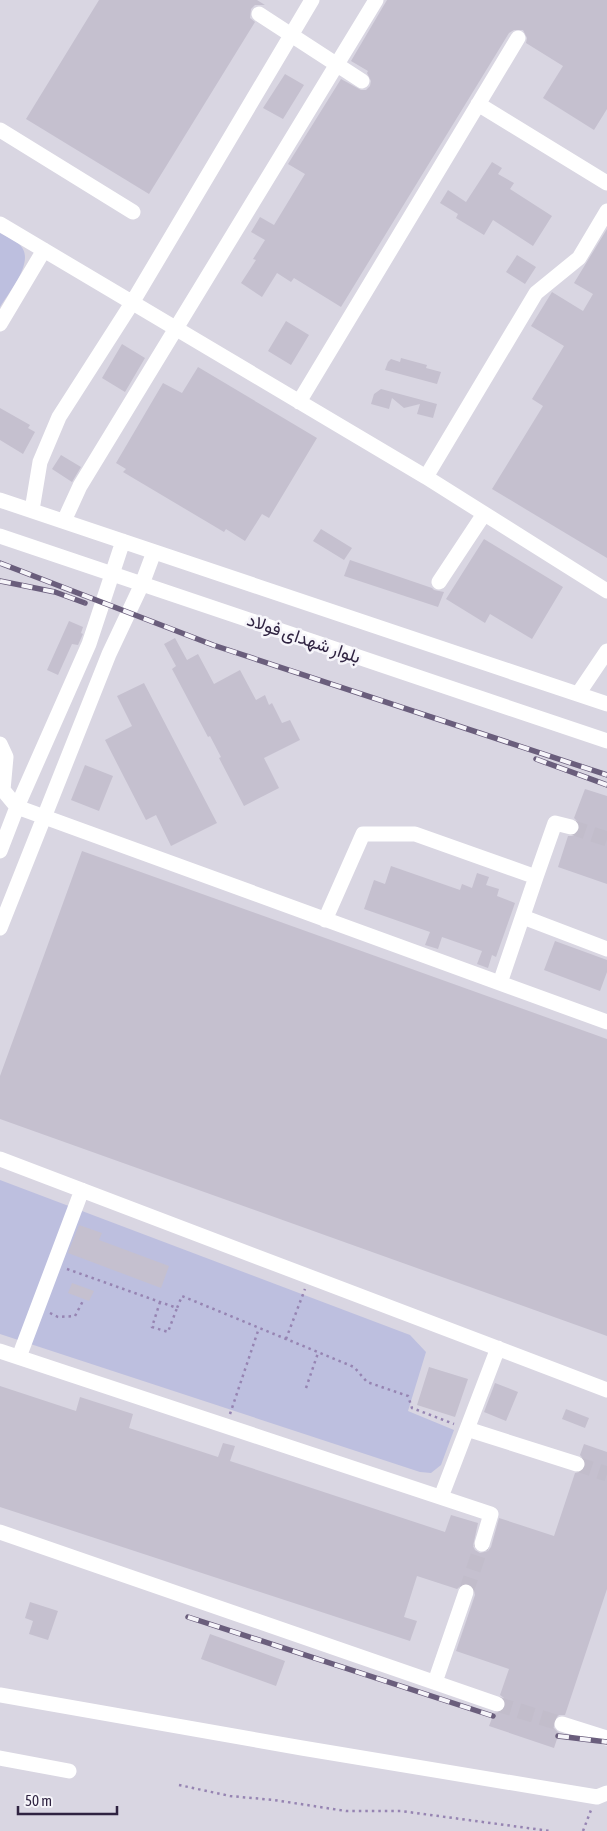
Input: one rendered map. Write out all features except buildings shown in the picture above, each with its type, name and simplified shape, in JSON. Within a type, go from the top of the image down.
[{"type":"street","points":[[32,510],[40,462],[58,417],[132,303],[312,0]]},
{"type":"street","points":[[64,521],[80,486],[376,0]]},
{"type":"street","points":[[260,14],[362,81]]},
{"type":"street","points":[[299,402],[518,38]]},
{"type":"street","points":[[478,104],[607,183]]},
{"type":"street","points":[[0,130],[133,212]]},
{"type":"street","points":[[426,477],[536,292],[579,258],[607,211]]},
{"type":"street","points":[[0,225],[426,477],[607,591]]},
{"type":"street","points":[[0,324],[44,250]]},
{"type":"street","name":"بلوار شهدای فولاد","points":[[0,500],[607,704]]},
{"type":"street","points":[[439,582],[484,514]]},
{"type":"street","name":"بلوار شهدای فولاد","points":[[0,536],[607,741]]},
{"type":"street","points":[[0,851],[17,807],[89,644],[123,541]]},
{"type":"street","points":[[0,928],[109,654],[142,584],[154,552]]},
{"type":"street","points":[[578,694],[607,651]]},
{"type":"street","points":[[0,744],[6,757],[3,790],[17,807],[500,983],[606,1016]]},
{"type":"street","points":[[500,983],[555,823],[571,827]]},
{"type":"street","points":[[325,920],[364,834],[415,834],[536,877]]},
{"type":"street","points":[[523,917],[607,949]]},
{"type":"street","points":[[0,1159],[607,1390]]},
{"type":"street","points":[[19,1357],[82,1190]]},
{"type":"street","points":[[441,1497],[498,1348]]},
{"type":"street","points":[[0,1351],[491,1514],[482,1544]]},
{"type":"street","points":[[467,1429],[578,1464]]},
{"type":"street","points":[[0,1532],[497,1704]]},
{"type":"street","points":[[435,1682],[466,1592]]},
{"type":"street","points":[[0,1695],[302,1748],[602,1795]]},
{"type":"street","points":[[562,1724],[607,1738]]},
{"type":"street","points":[[0,1758],[69,1771]]},
{"type":"path","points":[[54,1264],[177,1308]]},
{"type":"path","points":[[286,1339],[310,1277]]},
{"type":"path","points":[[160,1302],[152,1327],[168,1332],[182,1296],[354,1367],[368,1382],[408,1396],[412,1408],[467,1429]]},
{"type":"path","points":[[38,1307],[58,1318],[75,1316],[84,1299]]},
{"type":"path","points":[[226,1426],[259,1328]]},
{"type":"path","points":[[306,1388],[318,1353]]},
{"type":"path","points":[[179,1785],[230,1796],[274,1800],[346,1811],[401,1811],[550,1831]]},
{"type":"path","points":[[583,1831],[602,1795]]},
{"type":"shaded area","points":[[0,0],[607,0],[607,1831],[0,1831]]},
{"type":"shaded area","points":[[0,233],[20,245],[25,259],[15,285],[0,307]]},
{"type":"shaded area","points":[[0,1180],[410,1335],[426,1352],[408,1411],[454,1430],[441,1465],[431,1473],[420,1472],[0,1334]]},
{"type":"tunnel","points":[[571,827],[607,839]]},
{"type":"tunnel","points":[[577,1464],[607,1474]]},
{"type":"tunnel","points":[[466,1592],[482,1544]]},
{"type":"tunnel","points":[[497,1704],[562,1724]]},
{"type":"railway","points":[[0,563],[213,645],[607,775]]},
{"type":"railway","points":[[0,581],[55,592],[85,603]]},
{"type":"railway","points":[[536,759],[607,785]]},
{"type":"railway","points":[[188,1617],[493,1716]]},
{"type":"railway","points":[[558,1736],[607,1742]]}]
